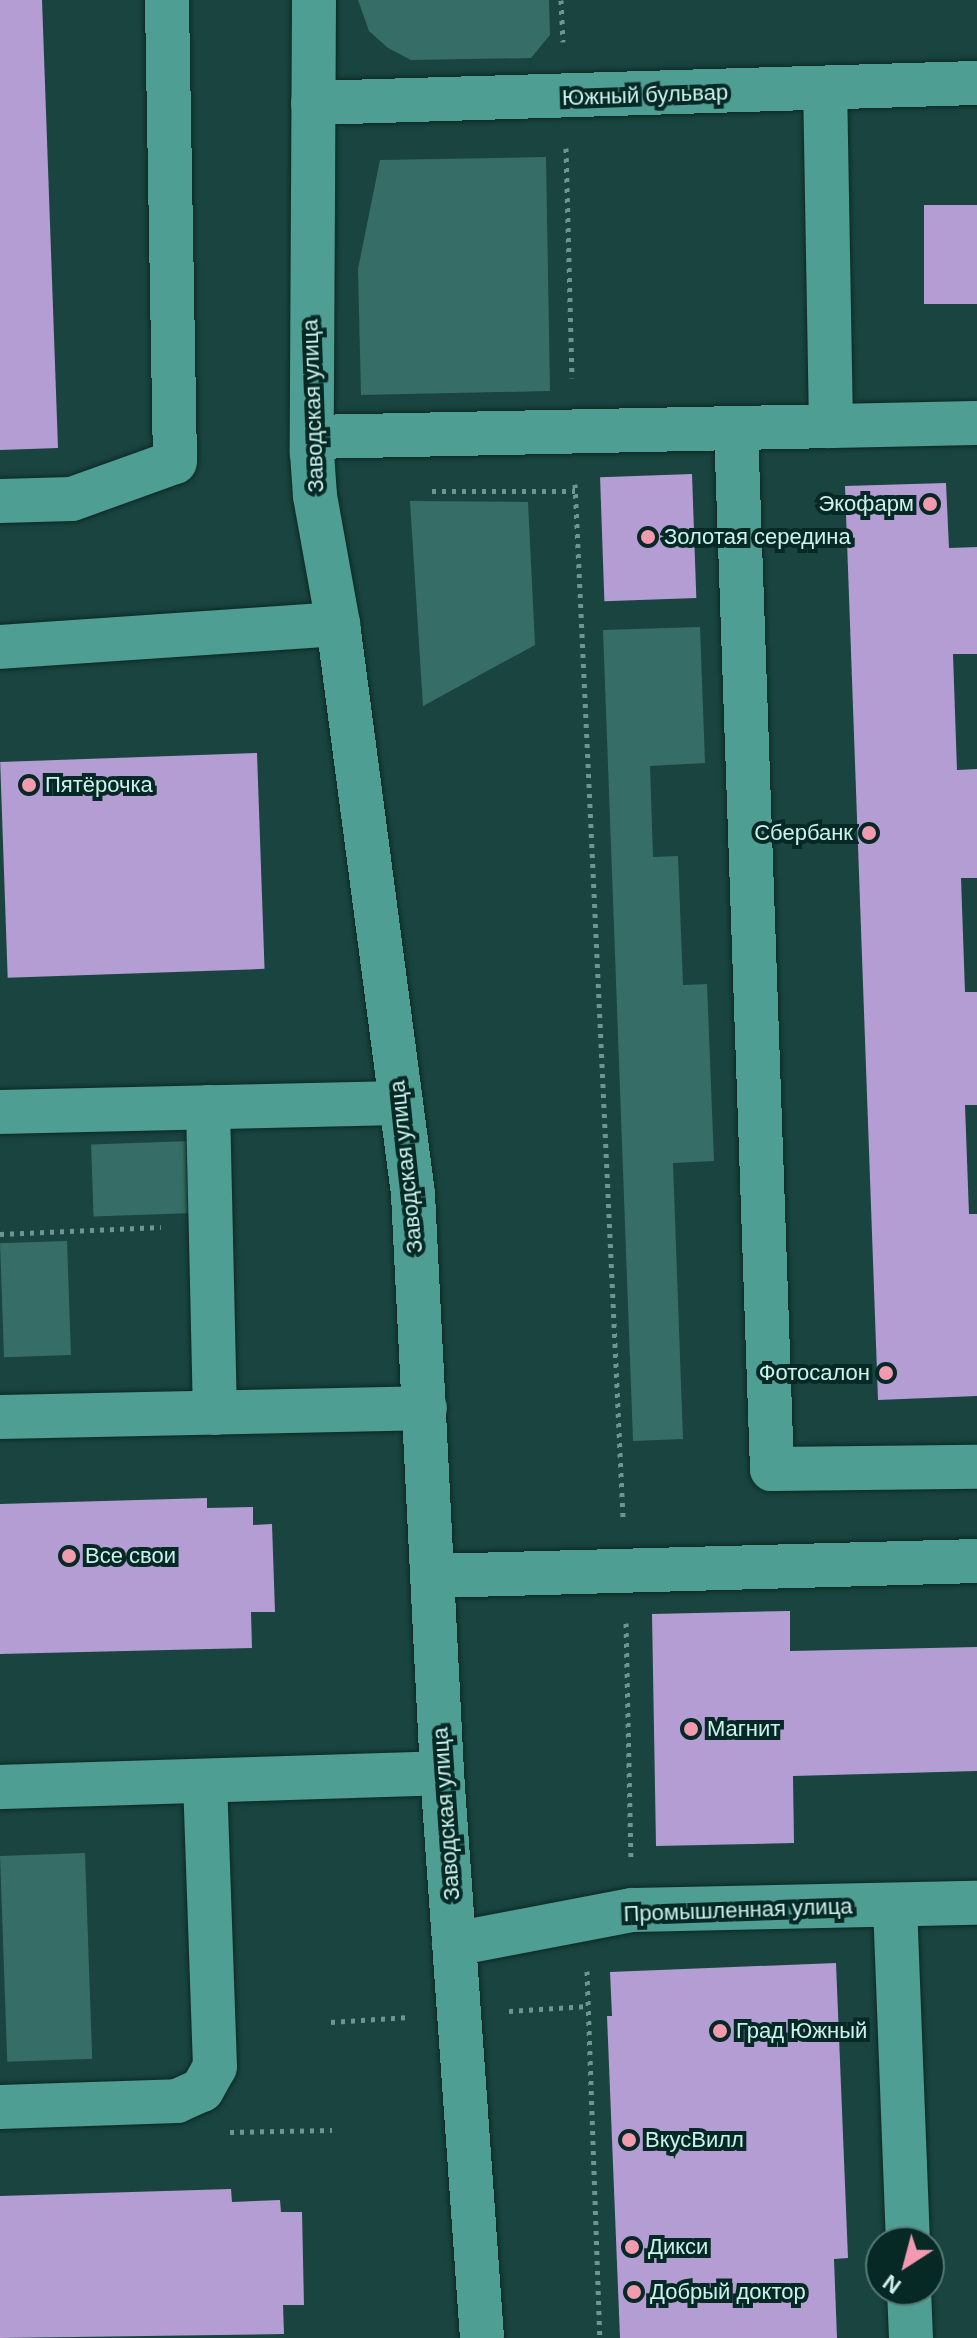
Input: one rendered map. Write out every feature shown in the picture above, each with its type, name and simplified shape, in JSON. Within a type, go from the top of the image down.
[{"type":"street","points":[[0,501],[72,499],[175,462],[167,0]]},
{"type":"street","name":"Заводская улица","points":[[314,0],[312,437],[315,496],[338,624],[413,1194],[442,1773],[482,2338]]},
{"type":"street","name":"Южный бульвар","points":[[313,103],[565,98],[977,83]]},
{"type":"street","points":[[825,89],[831,426]]},
{"type":"street","points":[[312,437],[977,423]]},
{"type":"street","points":[[736,428],[772,1469],[977,1467]]},
{"type":"street","points":[[0,647],[338,624]]},
{"type":"street","points":[[0,1112],[400,1103]]},
{"type":"street","points":[[208,1107],[215,1413]]},
{"type":"street","points":[[0,1417],[425,1408]]},
{"type":"street","points":[[434,1576],[977,1561]]},
{"type":"street","points":[[0,1787],[442,1773]]},
{"type":"street","points":[[0,2107],[177,2101],[202,2090],[215,2067],[205,1781]]},
{"type":"street","name":"Промышленная улица","points":[[454,1944],[632,1910],[977,1903]]},
{"type":"street","points":[[895,1905],[907,2226]]},
{"type":"street","points":[[910,2306],[911,2338]]},
{"type":"path","points":[[561,0],[575,491],[625,1571]]},
{"type":"path","points":[[418,491],[575,491]]},
{"type":"path","points":[[0,1234],[210,1225]]},
{"type":"path","points":[[495,2012],[588,2006]]},
{"type":"path","points":[[331,2022],[410,2017]]},
{"type":"path","points":[[177,2101],[234,2135],[332,2130]]},
{"type":"green space","points":[[358,0],[549,0],[550,35],[531,58],[411,60],[388,48],[369,31]]},
{"type":"green space","points":[[546,157],[550,391],[361,395],[358,269],[380,160]]},
{"type":"green space","points":[[410,501],[528,502],[535,645],[423,706]]},
{"type":"green space","points":[[700,627],[705,763],[650,766],[653,857],[678,856],[683,985],[707,984],[714,1161],[673,1163],[683,1439],[633,1441],[603,630]]},
{"type":"green space","points":[[191,1141],[194,1213],[94,1216],[91,1144]]},
{"type":"green space","points":[[67,1241],[71,1355],[4,1357],[0,1243]]},
{"type":"green space","points":[[85,1853],[92,2059],[7,2062],[0,1856]]},
{"type":"building","points":[[0,0],[42,0],[58,448],[0,450]]},
{"type":"building","points":[[924,205],[977,205],[977,304],[924,304]]},
{"type":"building","name":"Золотая середина","points":[[692,474],[696,598],[604,601],[600,477]]},
{"type":"building","points":[[946,483],[949,548],[977,547],[977,654],[953,654],[957,770],[977,769],[977,878],[961,878],[965,992],[977,992],[977,1105],[965,1105],[969,1214],[977,1214],[977,1396],[878,1400],[845,486]]},
{"type":"building","points":[[257,753],[265,969],[8,978],[0,762]]},
{"type":"building","points":[[207,1498],[207,1508],[253,1507],[253,1525],[272,1524],[275,1612],[251,1612],[252,1648],[0,1654],[0,1504]]},
{"type":"building","points":[[790,1611],[790,1651],[977,1647],[977,1771],[793,1776],[794,1843],[656,1846],[652,1614]]},
{"type":"building","points":[[836,1963],[848,2258],[834,2259],[837,2338],[620,2338],[607,2016],[612,2016],[610,1972]]},
{"type":"building","points":[[231,2189],[232,2202],[280,2200],[281,2212],[302,2212],[304,2305],[283,2305],[284,2334],[0,2338],[0,2196]]},
{"type":"place","name":"Экофарм","points":[[930,504]]},
{"type":"place","name":"Золотая середина","points":[[648,537]]},
{"type":"place","name":"Пятёрочка","points":[[29,785]]},
{"type":"place","name":"Сбербанк","points":[[869,833]]},
{"type":"place","name":"Фотосалон","points":[[886,1373]]},
{"type":"place","name":"Все свои","points":[[69,1556]]},
{"type":"place","name":"Магнит","points":[[691,1729]]},
{"type":"place","name":"Град Южный","points":[[720,2031]]},
{"type":"place","name":"ВкусВилл","points":[[629,2140]]},
{"type":"place","name":"Дикси","points":[[632,2247]]},
{"type":"place","name":"Добрый доктор","points":[[634,2292]]}]
